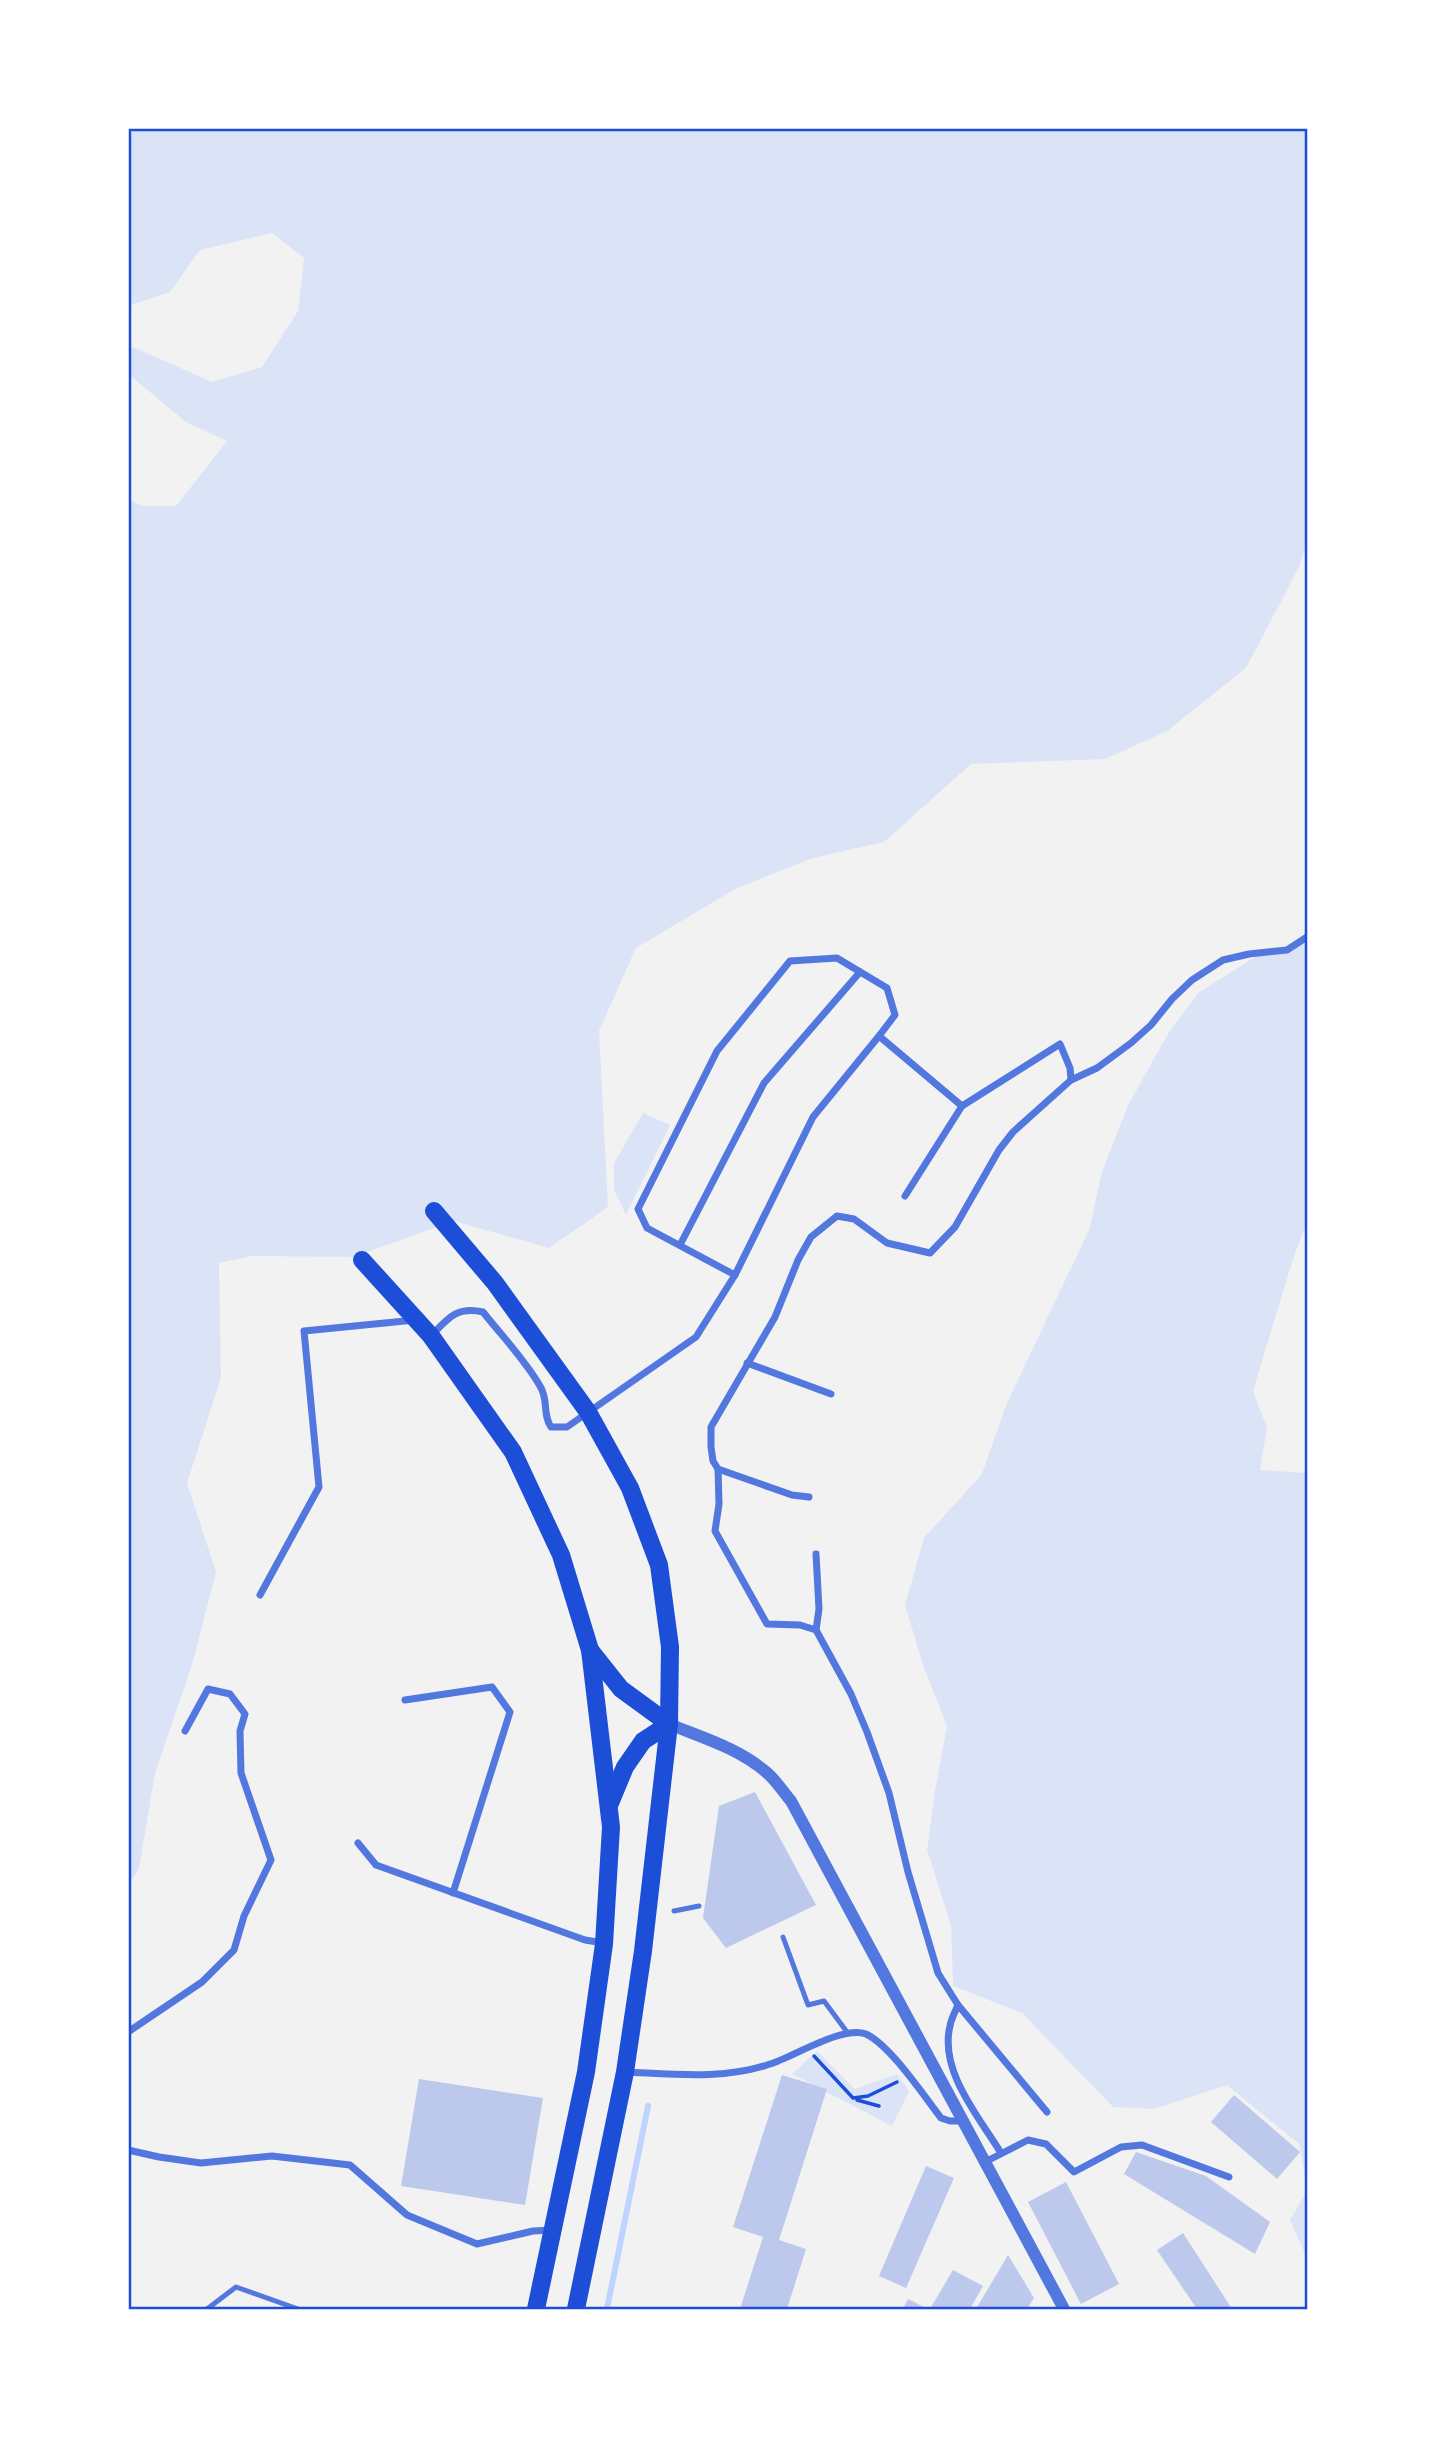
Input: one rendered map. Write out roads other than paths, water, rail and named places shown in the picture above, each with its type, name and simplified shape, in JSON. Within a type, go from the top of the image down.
[{"type":"highway","points":[[434,1211],[495,1283],[588,1412],[630,1488],[659,1565],[670,1647],[669,1724],[643,1951],[625,2073],[576,2309]]},
{"type":"highway","points":[[362,1260],[431,1336],[513,1452],[561,1555],[590,1650],[610,1804],[604,1944],[586,2072],[536,2309]]},
{"type":"highway","points":[[590,1650],[621,1689],[669,1724]]},
{"type":"highway","points":[[610,1804],[625,1767],[643,1741],[669,1724]]},
{"type":"street","points":[[816,1630],[800,1625],[767,1624],[715,1531],[719,1504],[718,1469],[713,1461],[711,1447],[711,1427],[775,1317],[797,1260],[811,1237],[837,1216],[854,1219],[887,1243],[930,1253],[955,1227],[999,1150],[1013,1132],[1071,1080],[1097,1069],[1132,1043],[1192,980],[1223,960],[1287,950],[1307,937]]},
{"type":"street","points":[[431,1336],[450,1317],[468,1309],[483,1312],[541,1387],[547,1403],[545,1419],[551,1427],[567,1427],[696,1337],[735,1275],[813,1117],[895,1015],[887,988],[837,958],[790,961],[717,1051],[638,1209],[647,1228],[735,1275]]},
{"type":"street","points":[[680,1245],[764,1083],[860,972]]},
{"type":"street","points":[[879,1036],[962,1106]]},
{"type":"street","points":[[905,1196],[962,1106],[1059,1044],[1070,1068],[1071,1080]]},
{"type":"street","points":[[260,1595],[319,1487],[304,1331],[416,1320]]},
{"type":"street","points":[[747,1363],[831,1394]]},
{"type":"street","points":[[718,1469],[792,1495],[809,1497]]},
{"type":"street","points":[[816,1554],[819,1609],[816,1630],[850,1694],[889,1793],[908,1872],[938,1973],[958,2006],[1047,2112]]},
{"type":"street","points":[[405,1700],[492,1687],[510,1712],[453,1893]]},
{"type":"street","points":[[128,2032],[202,1982],[234,1950],[244,1916],[271,1860],[241,1773],[240,1731],[245,1714],[230,1694],[208,1689],[185,1731]]},
{"type":"street","points":[[669,1724],[726,1746],[744,1756],[768,1773],[791,1801],[1065,2309]]},
{"type":"street","points":[[358,1843],[376,1865],[584,1940],[604,1944]]},
{"type":"street","points":[[958,2006],[949,2028],[950,2056],[959,2085],[1001,2153]]},
{"type":"street","points":[[625,2073],[734,2074],[770,2064],[848,2032],[865,2034],[885,2049],[941,2118],[963,2121]]},
{"type":"street","points":[[985,2162],[1028,2140],[1046,2144],[1074,2172],[1121,2147],[1142,2146],[1229,2178]]},
{"type":"street","points":[[128,2150],[201,2163],[272,2156],[350,2165],[407,2215],[477,2244],[533,2231],[554,2230]]},
{"type":"lane","points":[[674,1911],[699,1906]]},
{"type":"lane","points":[[783,1937],[808,2005],[824,2001],[848,2032]]},
{"type":"lane","points":[[207,2309],[236,2287],[298,2309]]},
{"type":"waterway","points":[[607,2309],[648,2106]]}]
